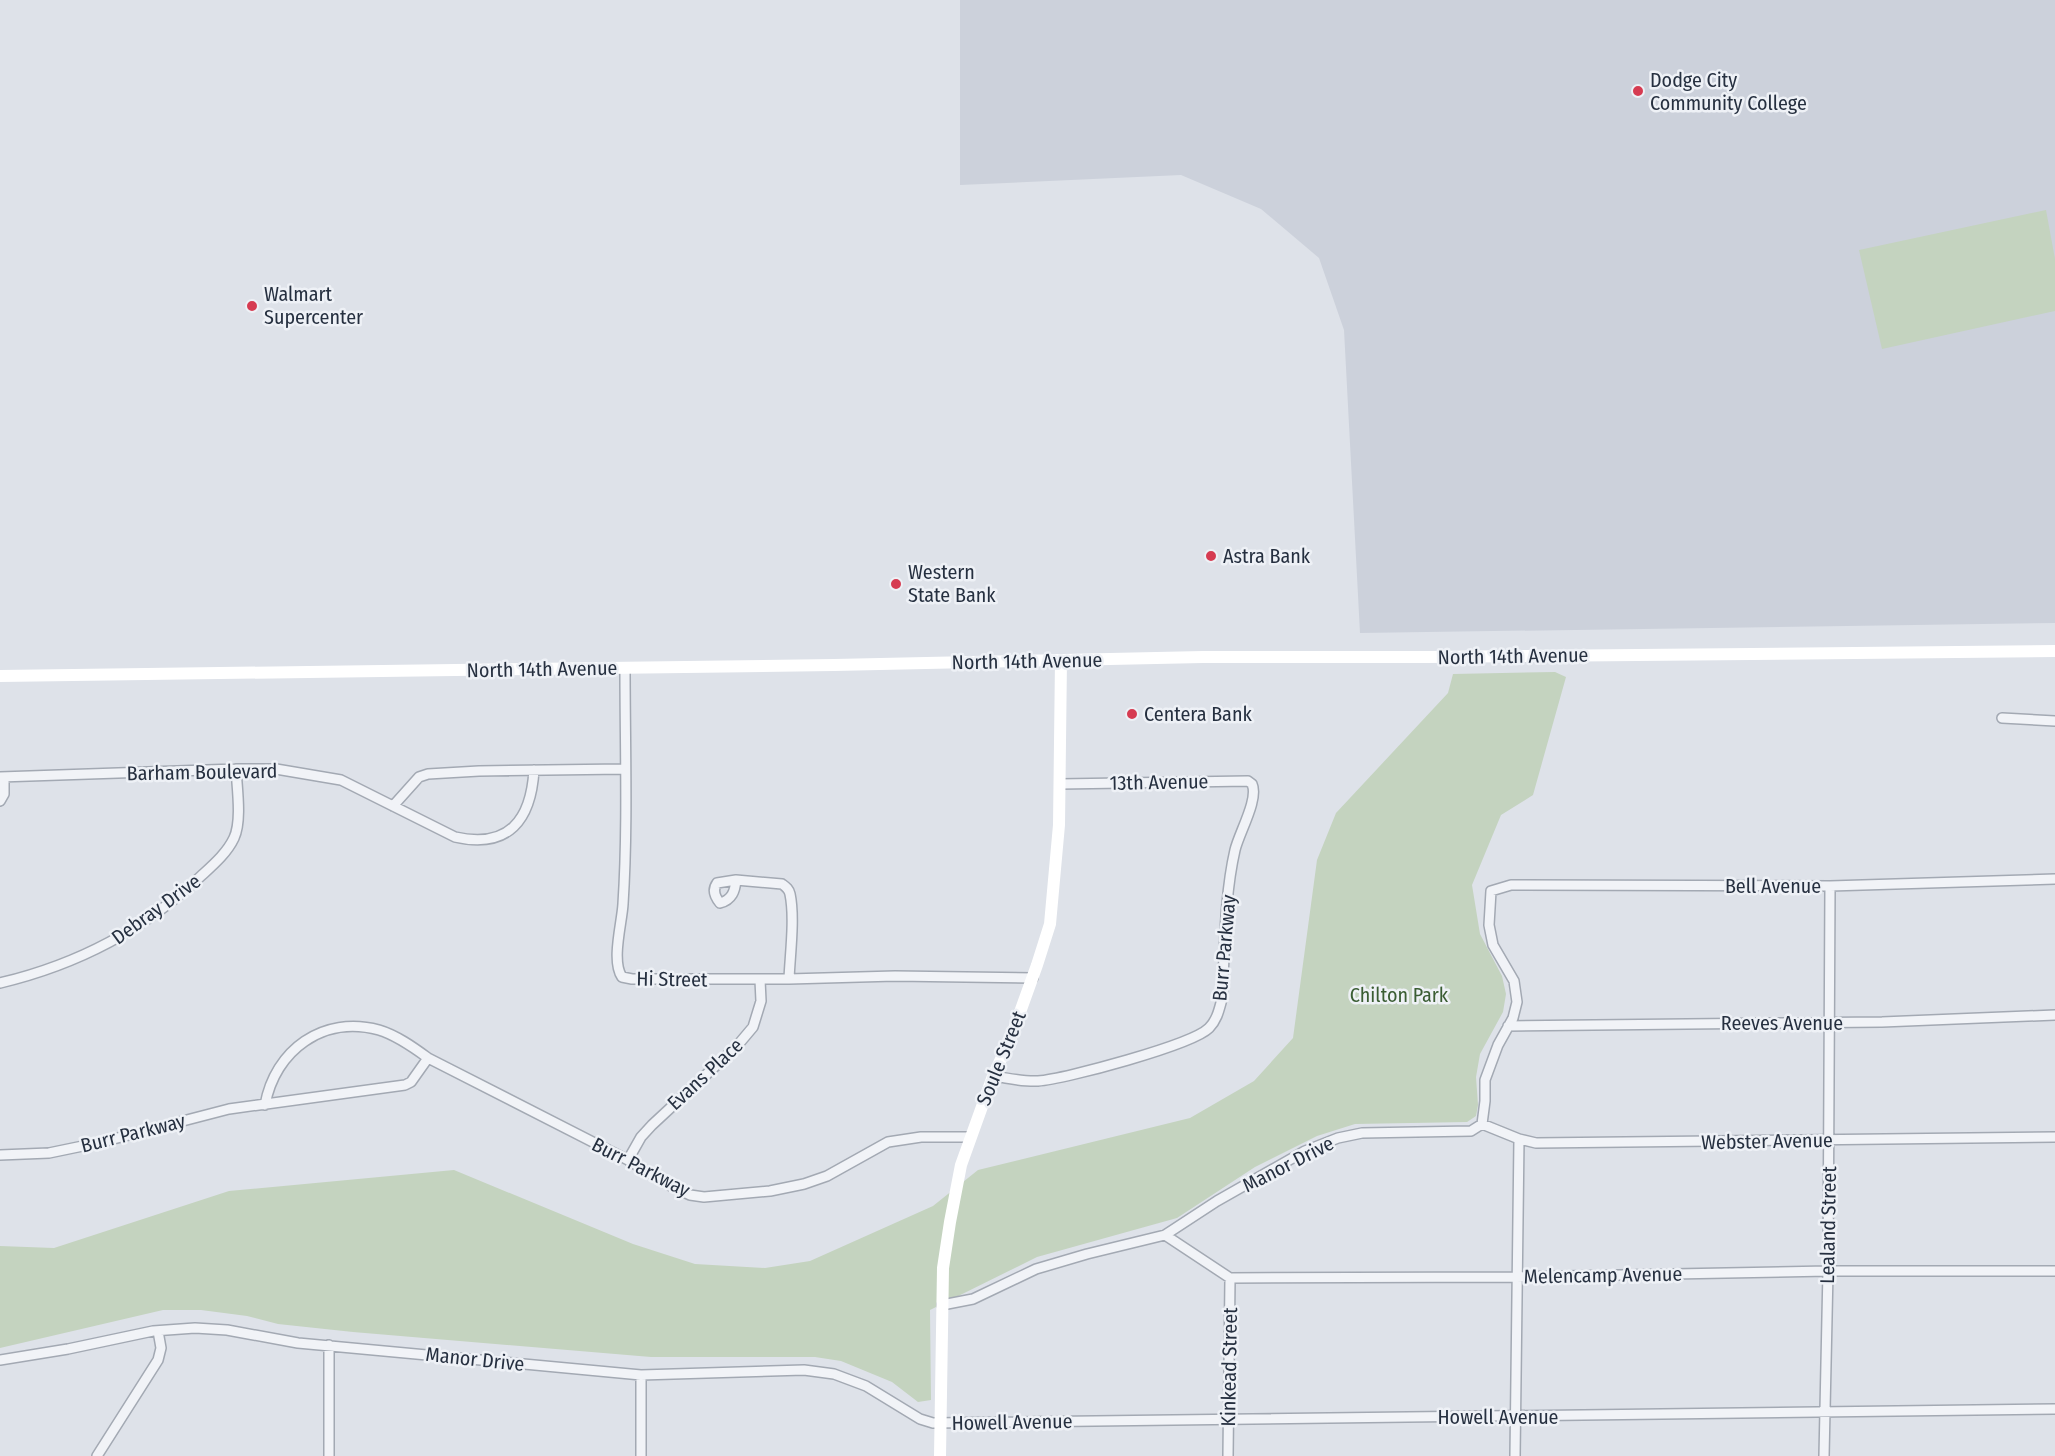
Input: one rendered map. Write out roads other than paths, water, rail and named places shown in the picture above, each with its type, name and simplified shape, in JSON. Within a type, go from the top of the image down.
[{"type":"main road","name":"North 14th Avenue","points":[[0,676],[625,668],[1203,657],[2055,651]]},
{"type":"main road","name":"Soule Street","points":[[940,1456],[943,1268],[961,1165],[969,1137],[1010,1040],[1033,978],[1050,924],[1057,860],[1061,660]]},
{"type":"street","name":"Hi Street","points":[[625,668],[624,890],[617,958],[618,972],[622,977],[632,980],[789,980],[895,976],[1033,978]]},
{"type":"street","points":[[2002,718],[2055,721]]},
{"type":"street","name":"Debray Drive","points":[[0,983],[20,979],[83,957],[142,924],[189,888],[222,855],[234,837],[237,824],[236,769]]},
{"type":"street","name":"Barham Boulevard","points":[[0,801],[4,794],[2,777],[276,769],[341,780],[455,837],[485,840],[501,835],[516,824],[528,809],[533,792],[534,770]]},
{"type":"street","points":[[393,806],[419,777],[428,774],[624,769]]},
{"type":"street","name":"13th Avenue","points":[[1060,784],[1248,781],[1254,788]]},
{"type":"street","name":"Burr Parkway","points":[[993,1076],[1039,1081],[1083,1072],[1172,1046],[1209,1028],[1218,1016],[1222,999],[1230,885],[1235,849],[1254,788]]},
{"type":"street","name":"Bell Avenue","points":[[1508,1026],[1513,1018],[1517,1002],[1514,981],[1493,945],[1489,925],[1491,891],[1510,885],[1830,886],[2055,879]]},
{"type":"street","points":[[736,880],[782,884],[788,888],[791,930],[789,980]]},
{"type":"street","name":"Lealand Street","points":[[1824,1456],[1828,1271],[1830,886]]},
{"type":"street","name":"Evans Place","points":[[628,1160],[641,1137],[652,1125],[737,1046],[753,1028],[761,1001],[760,980]]},
{"type":"street","name":"Reeves Avenue","points":[[1508,1026],[1829,1023],[2055,1015]]},
{"type":"street","points":[[1482,1124],[1485,1080],[1508,1026]]},
{"type":"street","name":"Burr Parkway","points":[[265,1105],[268,1089],[286,1056],[307,1040],[327,1031],[356,1027],[379,1030],[408,1044],[428,1058],[628,1160],[690,1195],[704,1197],[770,1191],[804,1184],[826,1176],[888,1142],[921,1137],[969,1137]]},
{"type":"street","name":"Burr Parkway","points":[[0,1155],[49,1153],[102,1142],[203,1114],[405,1085],[411,1082],[428,1058]]},
{"type":"street","name":"Webster Avenue","points":[[1482,1124],[1519,1139],[1536,1143],[2055,1137]]},
{"type":"street","name":"Manor Drive","points":[[942,1305],[973,1299],[1046,1266],[1165,1235],[1217,1201],[1305,1151],[1338,1138],[1362,1133],[1471,1131],[1482,1124]]},
{"type":"street","points":[[1515,1456],[1519,1139]]},
{"type":"street","points":[[1165,1235],[1230,1278]]},
{"type":"street","name":"Melencamp Avenue","points":[[1230,1278],[1517,1277],[1828,1271],[2055,1271]]},
{"type":"street","name":"Kinkead Street","points":[[1228,1456],[1230,1278]]},
{"type":"street","name":"Manor Drive","points":[[0,1360],[158,1331],[195,1328],[227,1330],[298,1343],[641,1375],[804,1370],[834,1374],[866,1386],[920,1419],[940,1423]]},
{"type":"street","points":[[98,1456],[158,1360],[161,1348],[158,1331]]},
{"type":"street","points":[[329,1345],[329,1456]]},
{"type":"street","points":[[641,1375],[641,1456]]},
{"type":"street","name":"Howell Avenue","points":[[940,1423],[2055,1409]]},
{"type":"place","name":"Dodge City Community College","points":[[1638,91]]},
{"type":"place","name":"Walmart Supercenter","points":[[252,306]]},
{"type":"place","name":"Astra Bank","points":[[1211,556]]},
{"type":"place","name":"Western State Bank","points":[[896,584]]},
{"type":"place","name":"Centera Bank","points":[[1132,714]]},
{"type":"park label","name":"Chilton Park","points":[[1399,995]]}]
